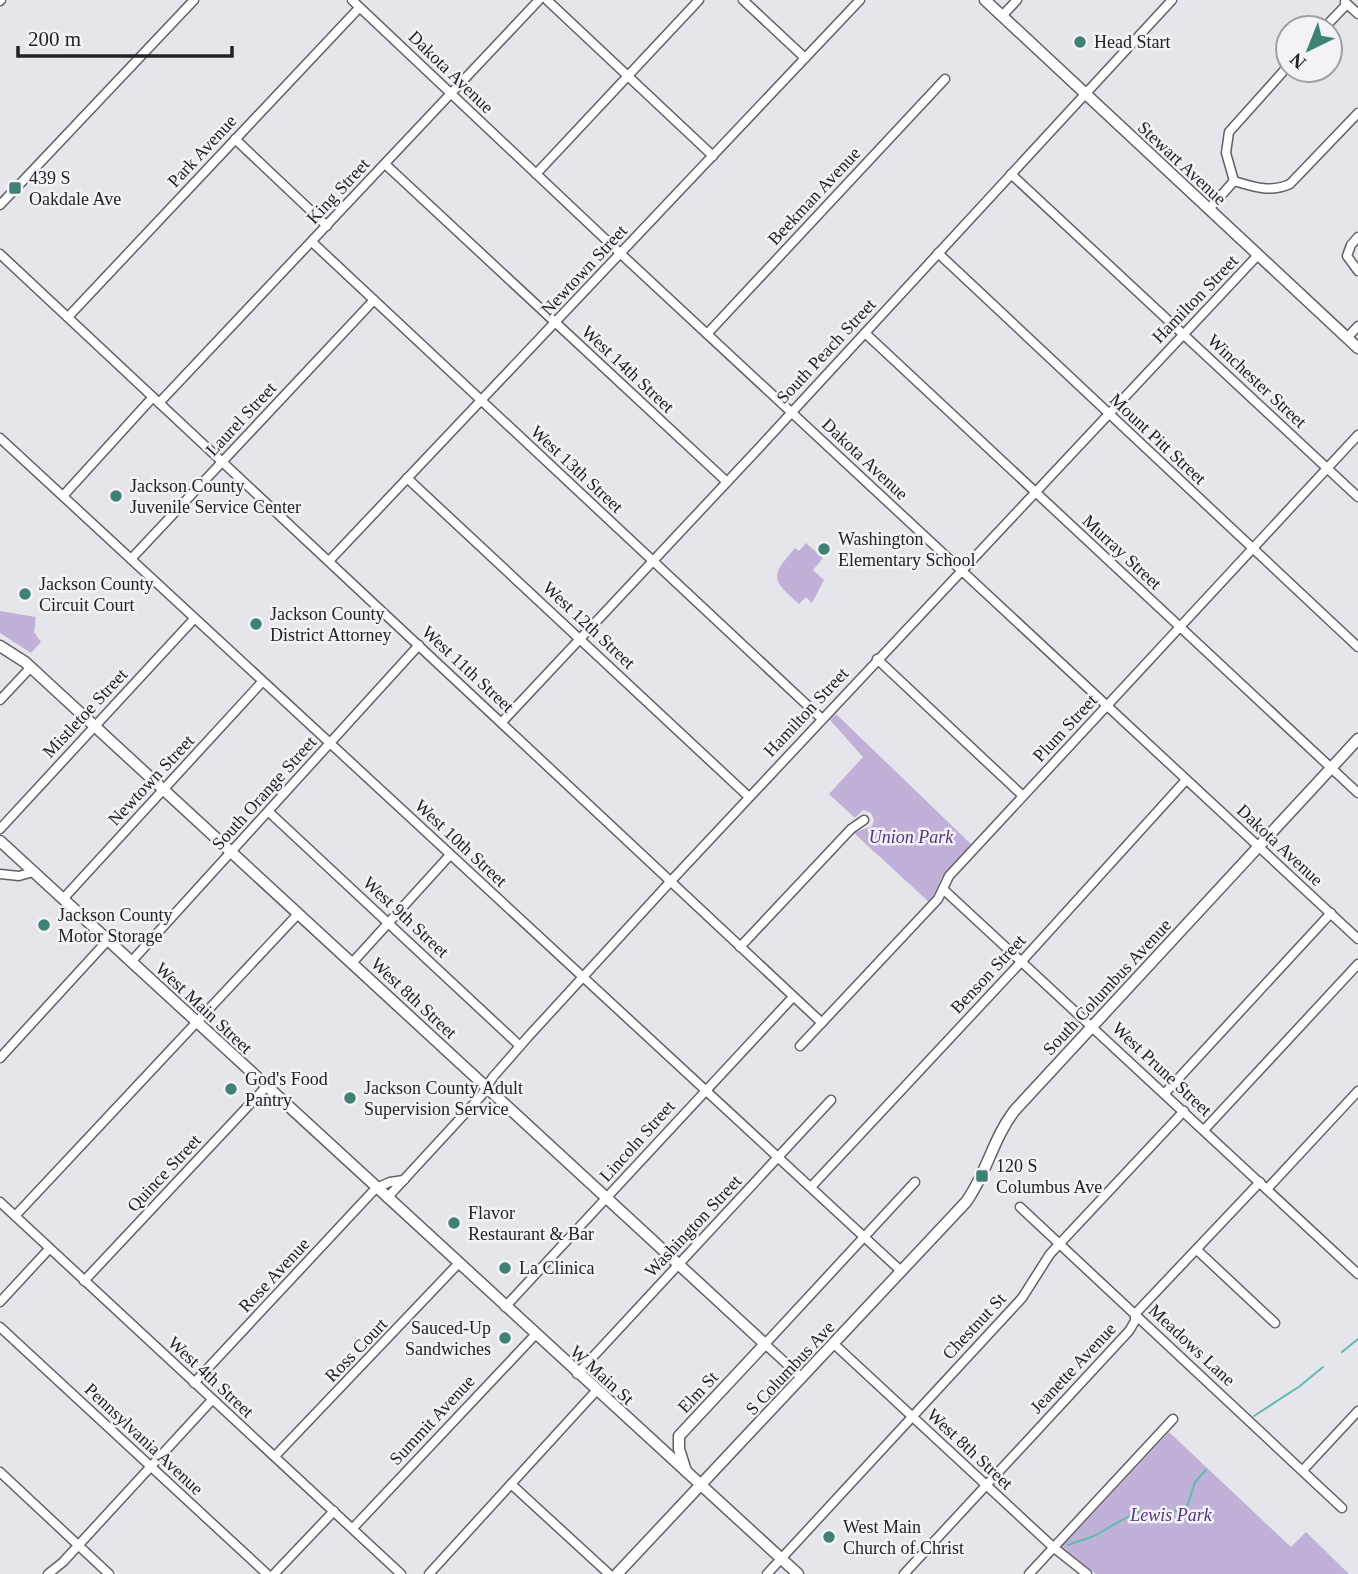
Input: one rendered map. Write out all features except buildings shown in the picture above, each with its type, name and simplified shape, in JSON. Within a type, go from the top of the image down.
[{"type":"main road","name":"Stewart Avenue","points":[[985,0],[1358,348]]},
{"type":"main road","name":"West 8th Street","points":[[0,646],[31,667],[765,1344]]},
{"type":"main road","name":"South Columbus Avenue","points":[[901,1271],[977,1187],[1000,1132],[1015,1110],[1358,740]]},
{"type":"main road","name":"West Main Street","points":[[0,841],[387,1198]]},
{"type":"main road","name":"W Main St","points":[[387,1198],[798,1574]]},
{"type":"main road","name":"S Columbus Ave","points":[[617,1574],[901,1271]]},
{"type":"main road","name":"Elm St","points":[[685,1471],[679,1449],[679,1436],[765,1344]]},
{"type":"main road","points":[[655,1444],[668,1443],[679,1436]]},
{"type":"street","points":[[0,205],[194,0]]},
{"type":"street","name":"Dakota Avenue","points":[[352,0],[960,571],[1358,939]]},
{"type":"street","name":"King Street","points":[[62,496],[312,242],[539,0]]},
{"type":"street","points":[[547,0],[713,156]]},
{"type":"street","points":[[536,174],[699,0]]},
{"type":"street","points":[[743,0],[805,58]]},
{"type":"street","name":"Newtown Street","points":[[329,561],[860,0]]},
{"type":"street","points":[[1002,16],[1017,0]]},
{"type":"street","name":"South Peach Street","points":[[502,722],[792,413],[1172,0]]},
{"type":"street","points":[[1345,2],[1358,14]]},
{"type":"street","name":"Park Avenue","points":[[68,317],[359,8]]},
{"type":"street","name":"Beekman Avenue","points":[[707,334],[945,79]]},
{"type":"street","points":[[1234,181],[1226,153],[1228,132],[1274,81]]},
{"type":"street","points":[[1234,181],[1268,190],[1290,184],[1358,113]]},
{"type":"street","points":[[235,139],[327,226]]},
{"type":"street","name":"West 14th Street","points":[[386,164],[727,482]]},
{"type":"street","name":"Winchester Street","points":[[1011,174],[1358,497]]},
{"type":"street","points":[[1209,209],[1234,181]]},
{"type":"street","points":[[1358,237],[1351,244],[1347,256],[1358,271]]},
{"type":"street","name":"West 13th Street","points":[[312,242],[822,719]]},
{"type":"street","name":"Mount Pitt Street","points":[[938,253],[1358,646]]},
{"type":"street","name":"West 11th Street","points":[[0,254],[822,1023]]},
{"type":"street","name":"Hamilton Street","points":[[387,1198],[481,1096],[520,1046],[670,881],[1258,255]]},
{"type":"street","name":"Laurel Street","points":[[131,559],[374,300]]},
{"type":"street","points":[[1347,338],[1358,326]]},
{"type":"street","name":"Murray Street","points":[[865,333],[1358,793]]},
{"type":"street","name":"Plum Street","points":[[800,1046],[937,900],[949,876],[1358,435]]},
{"type":"street","name":"West 10th Street","points":[[0,438],[901,1271]]},
{"type":"street","name":"West 12th Street","points":[[407,478],[749,797]]},
{"type":"street","name":"Mistletoe Street","points":[[0,829],[194,619]]},
{"type":"street","name":"South Orange Street","points":[[131,962],[419,645]]},
{"type":"street","points":[[877,659],[1023,796]]},
{"type":"street","points":[[0,700],[31,667]]},
{"type":"street","name":"Newtown Street","points":[[63,899],[262,682]]},
{"type":"street","name":"Benson Street","points":[[811,1187],[1186,780]]},
{"type":"street","name":"West 9th Street","points":[[269,812],[520,1046]]},
{"type":"street","points":[[740,947],[851,829],[864,820]]},
{"type":"street","points":[[352,963],[450,855]]},
{"type":"street","points":[[0,874],[19,876],[33,872]]},
{"type":"street","name":"West Prune Street","points":[[943,889],[1358,1274]]},
{"type":"street","points":[[1165,1093],[1331,913]]},
{"type":"street","points":[[15,1216],[298,914]]},
{"type":"street","points":[[0,1058],[108,940]]},
{"type":"street","points":[[1204,1130],[1358,964]]},
{"type":"street","name":"Lincoln Street","points":[[505,1307],[793,997]]},
{"type":"street","name":"Quince Street","points":[[84,1281],[266,1087]]},
{"type":"street","points":[[1267,1189],[1358,1091]]},
{"type":"street","name":"Washington Street","points":[[578,1374],[831,1100]]},
{"type":"street","name":"Chestnut St","points":[[767,1574],[1022,1298],[1042,1263],[1184,1111]]},
{"type":"street","points":[[376,1188],[404,1180]]},
{"type":"street","points":[[765,1344],[915,1182]]},
{"type":"street","name":"Jeanette Avenue","points":[[904,1574],[1129,1331],[1135,1321],[1135,1314],[1260,1182]]},
{"type":"street","name":"Rose Avenue","points":[[194,1383],[376,1188]]},
{"type":"street","name":"West 4th Street","points":[[0,1202],[401,1574]]},
{"type":"street","name":"Meadows Lane","points":[[1020,1207],[1342,1508]]},
{"type":"street","points":[[0,1302],[49,1249]]},
{"type":"street","points":[[1197,1250],[1275,1323]]},
{"type":"street","name":"Ross Court","points":[[275,1456],[458,1264]]},
{"type":"street","name":"Pennsylvania Avenue","points":[[0,1327],[267,1574]]},
{"type":"street","name":"Summit Avenue","points":[[353,1528],[535,1335]]},
{"type":"street","name":"West 8th Street","points":[[765,1344],[802,1378]]},
{"type":"street","name":"West 8th Street","points":[[834,1344],[1054,1548],[1087,1574]]},
{"type":"street","points":[[429,1574],[596,1391]]},
{"type":"street","points":[[48,1574],[212,1400]]},
{"type":"street","points":[[1303,1470],[1356,1417]]},
{"type":"street","points":[[1029,1574],[1173,1419]]},
{"type":"street","points":[[0,1472],[109,1574]]},
{"type":"street","points":[[511,1484],[609,1574]]},
{"type":"street","points":[[274,1574],[334,1511]]},
{"type":"green space","points":[[806,543],[823,558],[813,570],[824,580],[812,603],[806,597],[799,604],[783,589],[777,578],[781,565],[795,548],[799,551]]},
{"type":"green space","points":[[0,611],[36,617],[34,632],[41,642],[31,653],[0,633]]},
{"type":"green space","name":"Union Park","points":[[836,714],[972,845],[942,877],[930,903],[854,833],[872,826],[874,820],[871,813],[863,810],[855,818],[829,794],[863,757],[830,720]]},
{"type":"green space","name":"Lewis Park","points":[[1169,1432],[1291,1547],[1306,1532],[1349,1574],[1096,1574],[1065,1552],[1062,1547],[1064,1542]]},
{"type":"waterway","points":[[1342,1352],[1358,1339]]},
{"type":"waterway","points":[[1254,1416],[1300,1386],[1323,1367]]},
{"type":"waterway","points":[[1068,1545],[1094,1536],[1136,1512],[1166,1513],[1182,1510],[1187,1507],[1195,1482],[1206,1470]]},
{"type":"place","name":"Head Start","points":[[1080,42]]},
{"type":"place","name":"439 S Oakdale Ave","points":[[15,188]]},
{"type":"place","name":"Jackson County Juvenile Service Center","points":[[116,496]]},
{"type":"place","name":"Washington Elementary School","points":[[824,549]]},
{"type":"place","name":"Jackson County Circuit Court","points":[[25,594]]},
{"type":"place","name":"Jackson County District Attorney","points":[[256,624]]},
{"type":"place","name":"Jackson County Motor Storage","points":[[44,925]]},
{"type":"place","name":"God's Food Pantry","points":[[231,1089]]},
{"type":"place","name":"Jackson County Adult Supervision Service","points":[[350,1098]]},
{"type":"place","name":"120 S Columbus Ave","points":[[982,1176]]},
{"type":"place","name":"Flavor Restaurant & Bar","points":[[454,1223]]},
{"type":"place","name":"La Clinica","points":[[505,1268]]},
{"type":"place","name":"Sauced-Up Sandwiches","points":[[505,1338]]},
{"type":"place","name":"West Main Church of Christ","points":[[829,1537]]}]
